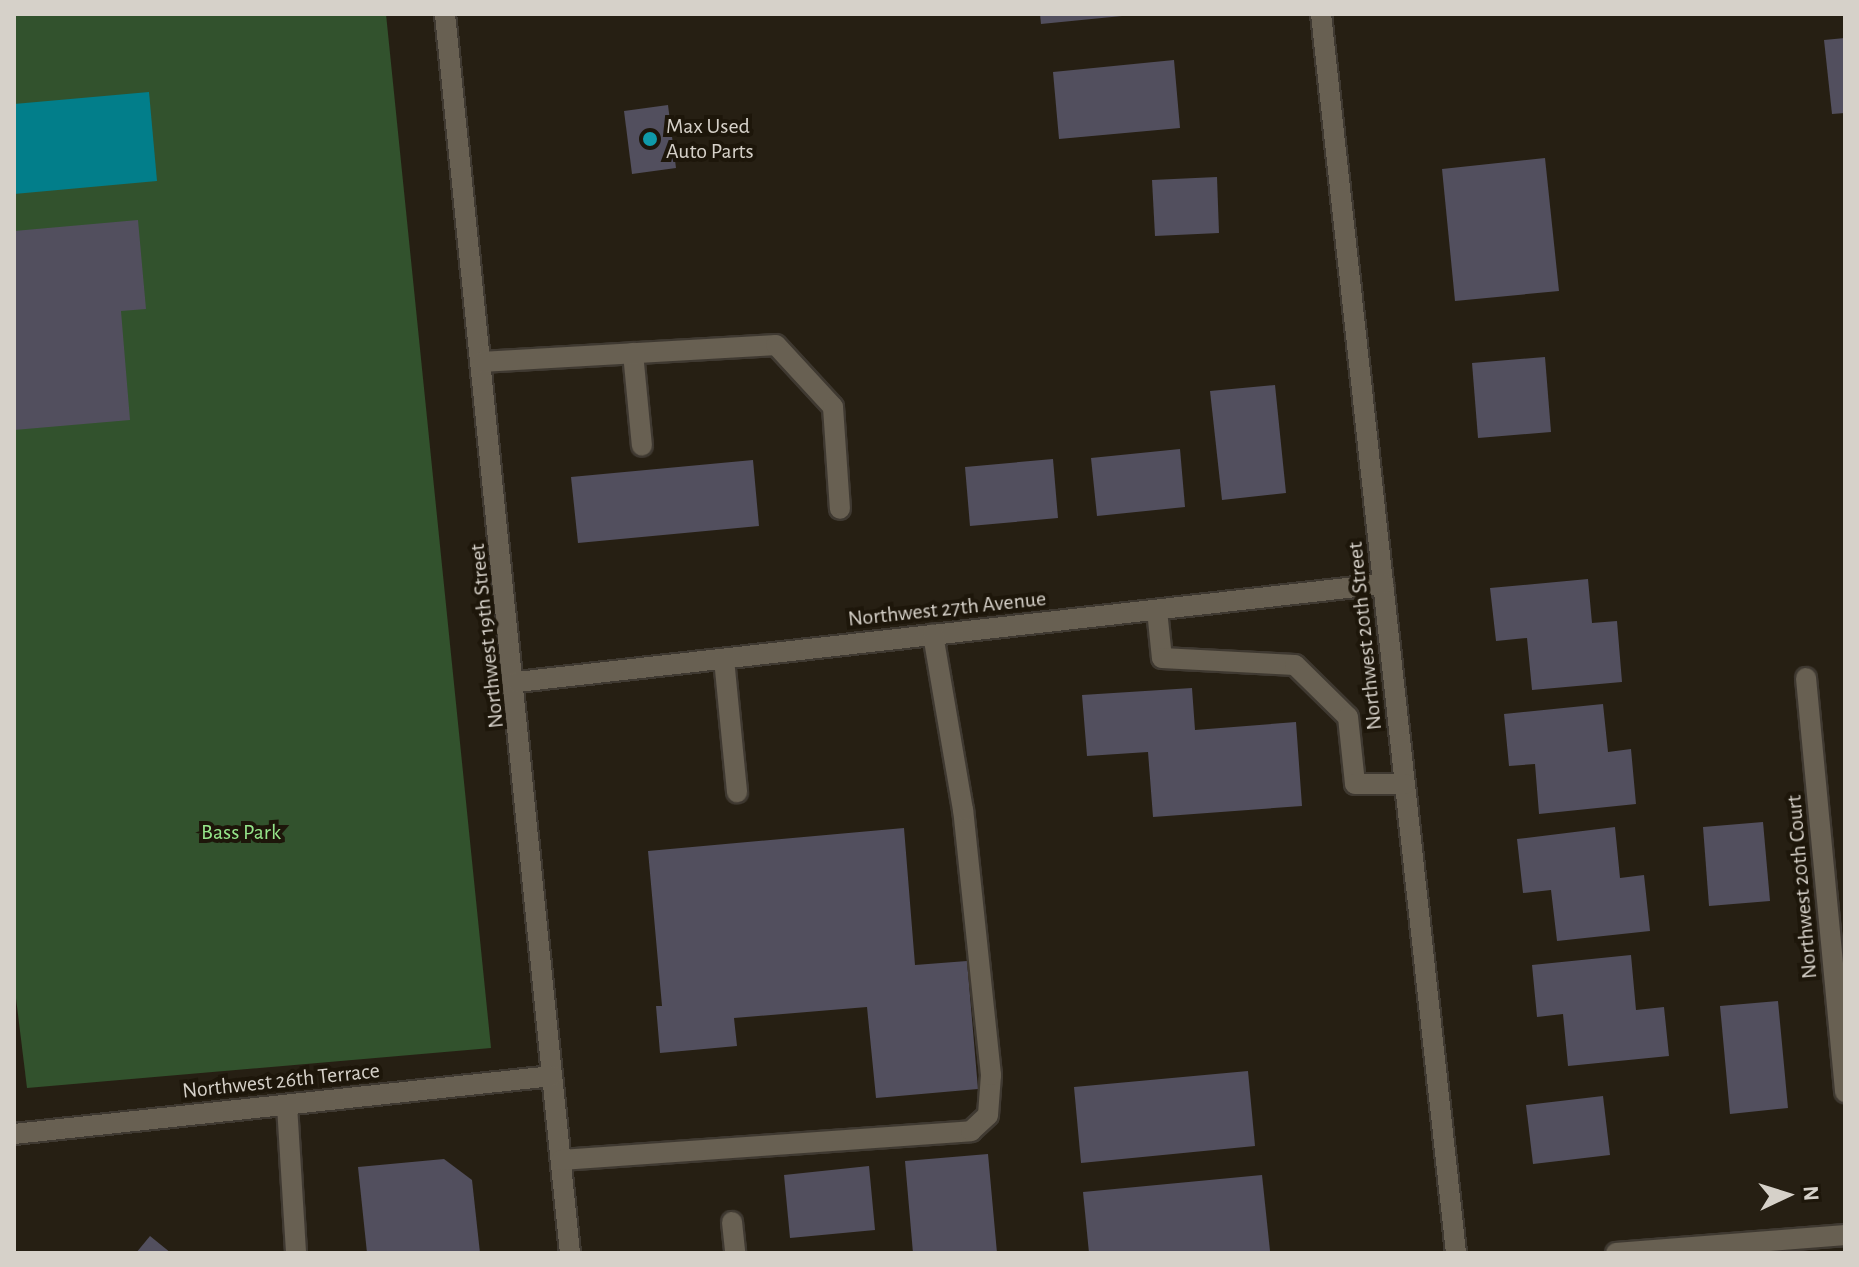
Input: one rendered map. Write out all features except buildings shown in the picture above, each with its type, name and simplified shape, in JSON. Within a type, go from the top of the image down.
[{"type":"street","name":"Northwest 19th Street","points":[[445,14],[517,682],[570,1253]]},
{"type":"street","name":"Northwest 20th Street","points":[[1321,14],[1456,1253]]},
{"type":"street","points":[[482,362],[776,345],[833,407],[840,509]]},
{"type":"street","points":[[633,353],[642,446]]},
{"type":"street","name":"Northwest 27th Avenue","points":[[517,682],[1383,584]]},
{"type":"street","points":[[1157,610],[1162,658],[1295,665],[1348,717],[1355,784],[1405,784]]},
{"type":"street","points":[[561,1160],[971,1131],[988,1115],[991,1075],[965,826],[933,635]]},
{"type":"street","points":[[724,659],[737,792]]},
{"type":"street","name":"Northwest 20th Court","points":[[1806,678],[1845,1092]]},
{"type":"street","name":"Northwest 26th Terrace","points":[[14,1134],[552,1076]]},
{"type":"street","points":[[287,1105],[296,1253]]},
{"type":"street","points":[[732,1222],[735,1253]]},
{"type":"street","points":[[1616,1253],[1722,1249],[1845,1235]]},
{"type":"green space","name":"Bass Park","points":[[14,14],[386,14],[491,1048],[27,1088],[14,982]]},
{"type":"water","points":[[149,92],[157,181],[14,194],[14,104]]},
{"type":"place","name":"Max Used Auto Parts","points":[[650,139]]}]
